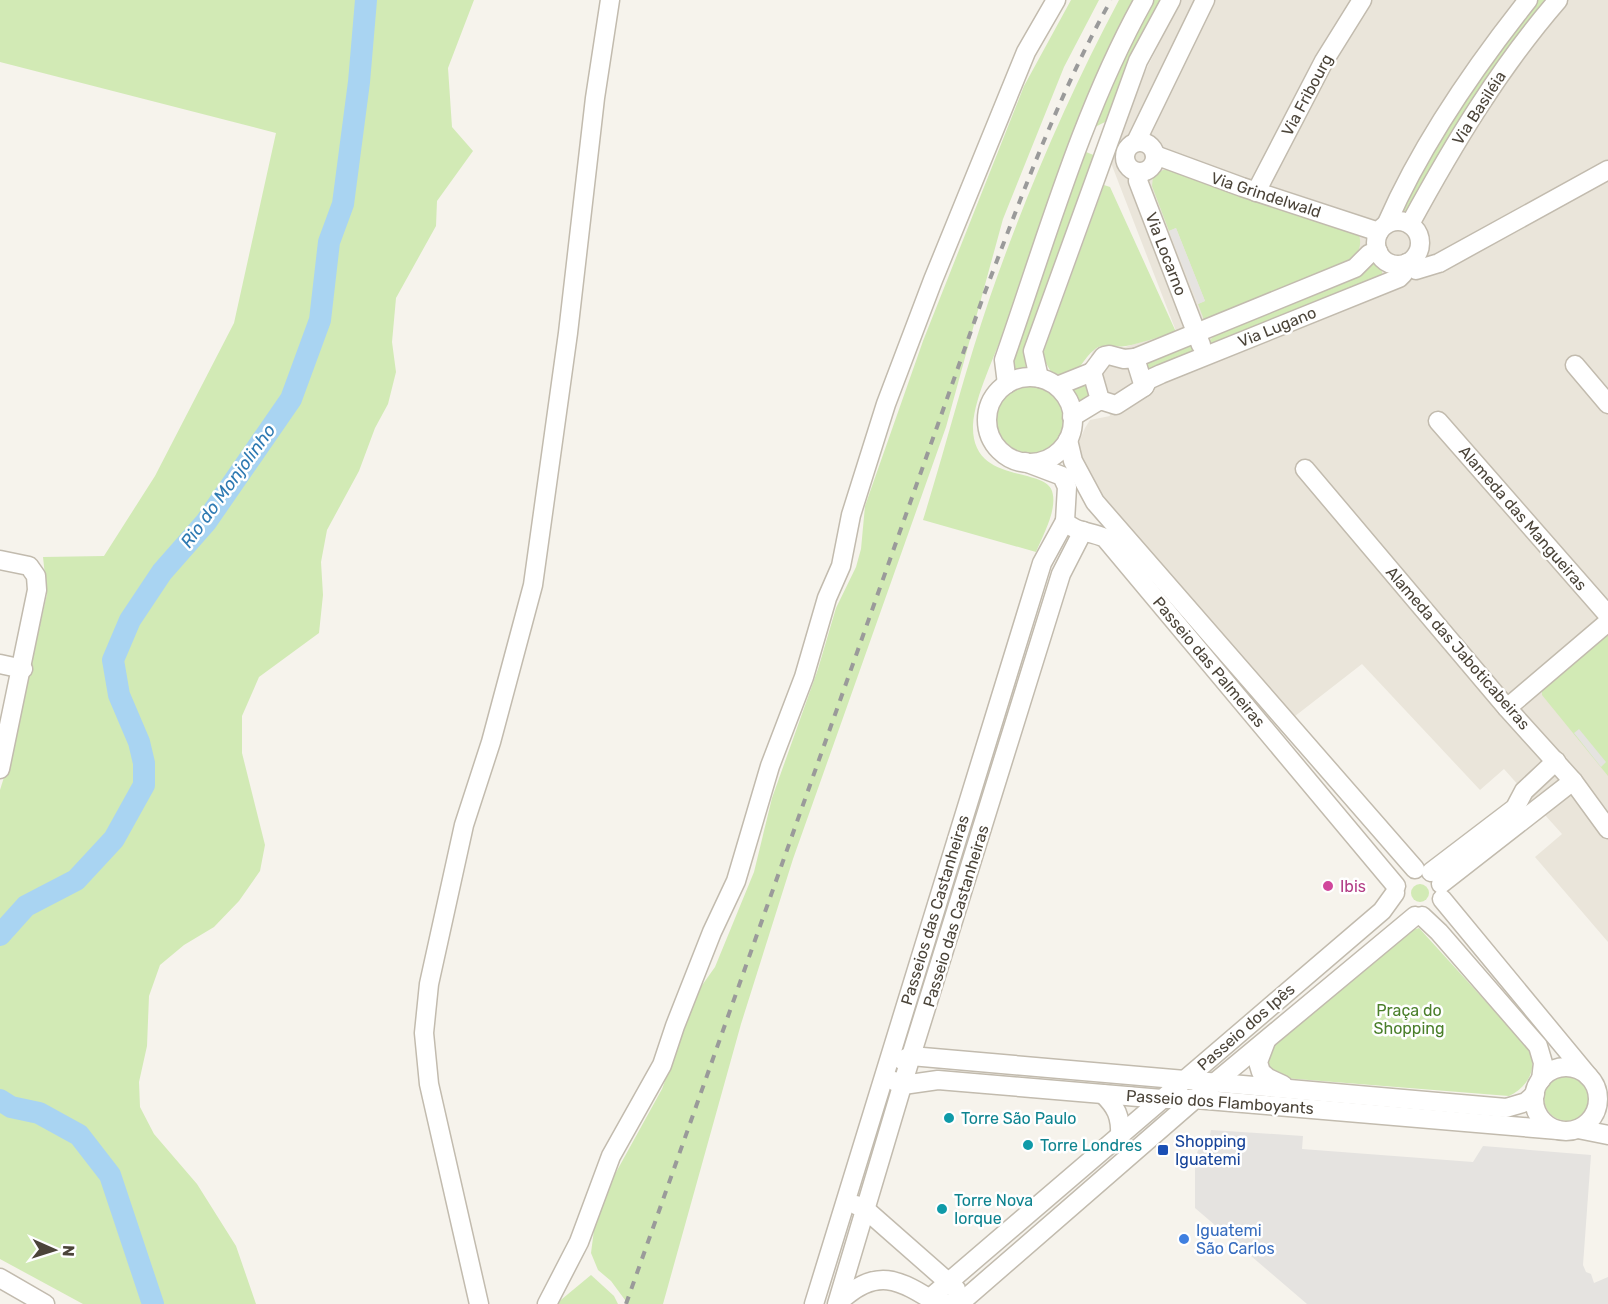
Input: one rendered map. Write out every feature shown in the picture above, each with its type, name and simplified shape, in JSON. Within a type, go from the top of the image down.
[{"type":"street","points":[[479,1304],[429,1084],[424,1033],[429,984],[464,825],[491,742],[533,585],[568,333],[595,98],[610,0]]},
{"type":"street","points":[[547,1304],[579,1242],[611,1156],[662,1065],[712,932],[736,881],[770,766],[804,677],[827,598],[841,566],[851,515],[886,404],[933,280],[1026,52],[1056,0]]},
{"type":"street","points":[[1007,384],[1004,360],[1082,138],[1113,59],[1144,0]]},
{"type":"street","points":[[1039,378],[1034,351],[1138,61],[1171,0]]},
{"type":"street","points":[[1137,142],[1150,146],[1155,155],[1151,168],[1140,173],[1130,169],[1125,160],[1126,151],[1137,142],[1205,0]]},
{"type":"street","name":"Via Fribourg","points":[[1256,192],[1324,61],[1362,0]]},
{"type":"street","name":"Via Basiléia","points":[[1383,227],[1414,168],[1447,115],[1495,42],[1528,0]]},
{"type":"street","name":"Via Basiléia","points":[[1410,224],[1439,170],[1492,85],[1532,30],[1558,0]]},
{"type":"street","points":[[1082,138],[1105,148]]},
{"type":"street","points":[[1588,180],[1608,154]]},
{"type":"street","name":"Via Grindelwald","points":[[1155,155],[1256,192],[1383,227]]},
{"type":"street","points":[[1406,264],[1416,270],[1439,263],[1608,170]]},
{"type":"street","name":"Via Locarno","points":[[1140,173],[1138,181],[1206,356]]},
{"type":"street","points":[[1396,221],[1410,224],[1415,229],[1420,243],[1416,255],[1406,264],[1396,265],[1385,260],[1376,244],[1383,227],[1396,221]]},
{"type":"street","points":[[1420,243],[1445,252],[1460,252]]},
{"type":"street","name":"Via Lugano","points":[[1057,386],[1092,372],[1104,356],[1135,358],[1355,268],[1369,254],[1378,251]]},
{"type":"street","name":"Via Lugano","points":[[1072,417],[1100,400],[1116,405],[1144,387],[1148,380],[1399,278],[1406,264]]},
{"type":"street","points":[[1135,358],[1144,387]]},
{"type":"street","points":[[1575,365],[1608,404]]},
{"type":"street","points":[[1092,372],[1100,400]]},
{"type":"street","points":[[1025,462],[1051,458],[1068,440],[1072,417],[1069,402],[1057,386],[1039,378],[1023,378],[998,390],[990,405],[987,424],[999,450],[1007,456],[1057,474],[1065,480],[1065,521]]},
{"type":"street","name":"Alameda das Mangueiras","points":[[1437,421],[1608,615]]},
{"type":"street","name":"Passeio das Palmeiras","points":[[1068,440],[1073,461],[1095,502],[1432,881],[1608,1101]]},
{"type":"street","name":"Alameda das Jaboticabeiras","points":[[1305,469],[1507,708],[1573,781],[1608,829]]},
{"type":"street","points":[[1088,532],[1097,518],[1095,502]]},
{"type":"street","name":"Passeio das Palmeiras","points":[[1065,521],[1072,529],[1104,538],[1395,889]]},
{"type":"street","name":"Passeios das Castanheiras","points":[[814,1304],[1042,563],[1065,521]]},
{"type":"street","name":"Passeio das Castanheiras","points":[[837,1304],[1061,574],[1088,532]]},
{"type":"street","points":[[0,560],[29,566],[37,582],[22,669],[0,766]]},
{"type":"street","points":[[1042,563],[1055,567],[1061,574]]},
{"type":"street","points":[[1507,708],[1608,622]]},
{"type":"street","points":[[0,664],[22,669]]},
{"type":"street","points":[[1520,813],[1524,791],[1556,762]]},
{"type":"street","points":[[1432,881],[1520,813],[1573,781]]},
{"type":"street","points":[[1432,881],[1403,874],[1395,889],[1399,906],[1419,916],[1440,932],[1538,1046],[1543,1063],[1536,1111],[1542,1120],[1558,1130],[1578,1128],[1608,1135]]},
{"type":"street","points":[[1419,916],[1434,911],[1432,881]]},
{"type":"street","name":"Passeio dos Ipês","points":[[938,1302],[948,1283],[1382,910],[1395,889]]},
{"type":"street","name":"Passeio dos Ipês","points":[[969,1301],[1017,1254],[1195,1099],[1419,916]]},
{"type":"street","points":[[896,1037],[913,1051]]},
{"type":"street","points":[[1268,1039],[1257,1062],[1261,1072],[1268,1078],[1293,1089]]},
{"type":"street","points":[[1227,1043],[1242,1060]]},
{"type":"street","name":"Passeio dos Flamboyants","points":[[889,1058],[898,1062],[913,1051],[942,1059],[1216,1082],[1240,1094],[1558,1130]]},
{"type":"street","points":[[938,1080],[942,1059]]},
{"type":"street","points":[[1538,1087],[1558,1068],[1569,1067],[1591,1081],[1597,1106],[1593,1116],[1578,1128]]},
{"type":"street","points":[[1123,1074],[1130,1087],[1128,1096]]},
{"type":"street","points":[[884,1077],[903,1085]]},
{"type":"street","name":"Passeio dos Flamboyants","points":[[903,1085],[938,1080],[1162,1099],[1195,1099],[1293,1089],[1506,1108],[1526,1102],[1538,1087]]},
{"type":"street","points":[[1102,1094],[1120,1116],[1114,1141],[1118,1166]]},
{"type":"street","points":[[1141,1117],[1158,1131]]},
{"type":"street","points":[[845,1201],[865,1209],[969,1301]]},
{"type":"street","points":[[834,1237],[887,1230]]},
{"type":"street","points":[[1002,1237],[1017,1254]]},
{"type":"street","points":[[828,1260],[849,1266]]},
{"type":"street","points":[[0,1278],[45,1304]]},
{"type":"street","points":[[837,1304],[855,1288],[880,1279],[906,1284],[938,1302],[969,1301]]},
{"type":"shaded area","points":[[1181,0],[1608,0],[1608,942],[1535,857],[1562,834],[1504,769],[1480,790],[1362,664],[1290,720],[1078,466],[1078,444],[1090,420],[1110,416],[1091,355],[1094,349],[1104,345],[1125,347],[1176,331],[1111,163],[1114,134]]},
{"type":"shaded area","points":[[1176,228],[1205,301],[1198,304],[1169,231]]},
{"type":"shaded area","points":[[1579,729],[1606,762],[1601,767],[1574,733]]},
{"type":"shaded area","points":[[1211,1130],[1303,1136],[1302,1149],[1473,1162],[1483,1146],[1591,1155],[1583,1265],[1586,1272],[1591,1274],[1594,1283],[1608,1277],[1608,1304],[1307,1304],[1195,1208],[1195,1158],[1199,1148],[1209,1140]]},
{"type":"green space","points":[[0,0],[474,0],[448,68],[452,127],[473,151],[437,201],[436,226],[396,298],[392,342],[396,372],[388,404],[375,428],[359,471],[327,530],[321,562],[323,595],[319,633],[259,677],[242,716],[242,753],[265,845],[260,871],[239,901],[214,927],[184,945],[160,965],[149,996],[147,1046],[139,1082],[140,1107],[154,1134],[197,1184],[236,1246],[256,1304],[83,1304],[0,1259],[0,790],[10,758],[47,594],[43,557],[104,556],[155,476],[234,323],[276,133],[0,62]]},
{"type":"green space","points":[[1071,0],[1099,0],[1064,67],[1003,219],[946,427],[793,859],[741,1024],[663,1304],[628,1304],[611,1281],[598,1270],[591,1253],[594,1230],[609,1185],[662,1089],[698,991],[715,967],[754,872],[772,798],[818,669],[836,608],[856,567],[861,549],[865,506],[923,341],[1024,86]]},
{"type":"green space","points":[[1119,0],[1139,0],[1057,187],[982,388],[973,425],[975,444],[983,457],[995,466],[1046,483],[1052,491],[1051,514],[1036,552],[923,520],[972,352],[1004,259],[1065,109]]},
{"type":"green space","points":[[1151,0],[1163,0],[1135,52],[1105,122],[1095,127],[1093,126]]},
{"type":"green space","points":[[1536,0],[1552,0],[1407,216],[1399,213],[1444,126]]},
{"type":"green space","points":[[1086,152],[1096,156],[1024,352],[1026,367],[1024,370],[1014,372],[1010,369],[1013,347]]},
{"type":"green space","points":[[1163,170],[1171,170],[1358,232],[1359,248],[1350,261],[1209,321],[1204,320],[1198,304],[1205,301],[1176,228],[1169,231],[1152,186],[1153,177]]},
{"type":"green space","points":[[1104,185],[1110,187],[1176,332],[1126,346],[1099,347],[1089,354],[1073,373],[1067,375],[1051,372],[1042,356]]},
{"type":"green space","points":[[1373,261],[1382,267],[1382,277],[1211,349],[1206,344],[1214,336]]},
{"type":"green space","points":[[1192,343],[1200,350],[1149,373],[1142,364]]},
{"type":"green space","points":[[1030,384],[1051,390],[1061,400],[1067,421],[1061,442],[1051,452],[1030,458],[1009,452],[999,442],[993,421],[999,400],[1009,390]]},
{"type":"green space","points":[[1086,384],[1091,395],[1078,404],[1073,388]]},
{"type":"green space","points":[[1608,629],[1608,776],[1542,695],[1542,687]]},
{"type":"green space","points":[[1420,884],[1426,887],[1429,893],[1426,899],[1420,902],[1414,899],[1411,893],[1414,887]]},
{"type":"green space","name":"Praça do Shopping","points":[[1419,928],[1530,1050],[1531,1071],[1521,1088],[1509,1096],[1284,1078],[1272,1071],[1267,1059],[1273,1046],[1409,931]]},
{"type":"green space","points":[[1572,1075],[1584,1081],[1589,1089],[1589,1107],[1584,1115],[1576,1120],[1562,1121],[1554,1118],[1547,1111],[1544,1093],[1547,1085],[1554,1078]]},
{"type":"green space","points":[[591,1275],[614,1296],[618,1304],[556,1304]]},
{"type":"waterway","name":"Rio do Monjolinho","points":[[0,935],[26,906],[76,880],[114,839],[144,785],[144,763],[139,742],[119,695],[113,660],[130,620],[162,572],[206,522],[291,399],[320,320],[329,242],[343,204],[359,82],[366,0]]},
{"type":"waterway","name":"Rio do Monjolinho","points":[[0,1100],[11,1107],[39,1113],[79,1135],[110,1175],[153,1304]]},
{"type":"railway","points":[[626,1304],[982,300],[1057,110],[1111,0]]},
{"type":"place","name":"Ibis","points":[[1328,886]]},
{"type":"place","name":"Torre São Paulo","points":[[949,1118]]},
{"type":"place","name":"Torre Londres","points":[[1028,1145]]},
{"type":"place","name":"Shopping Iguatemi","points":[[1163,1150]]},
{"type":"place","name":"Torre Nova Iorque","points":[[942,1209]]},
{"type":"place","name":"Iguatemi São Carlos","points":[[1184,1239]]}]
